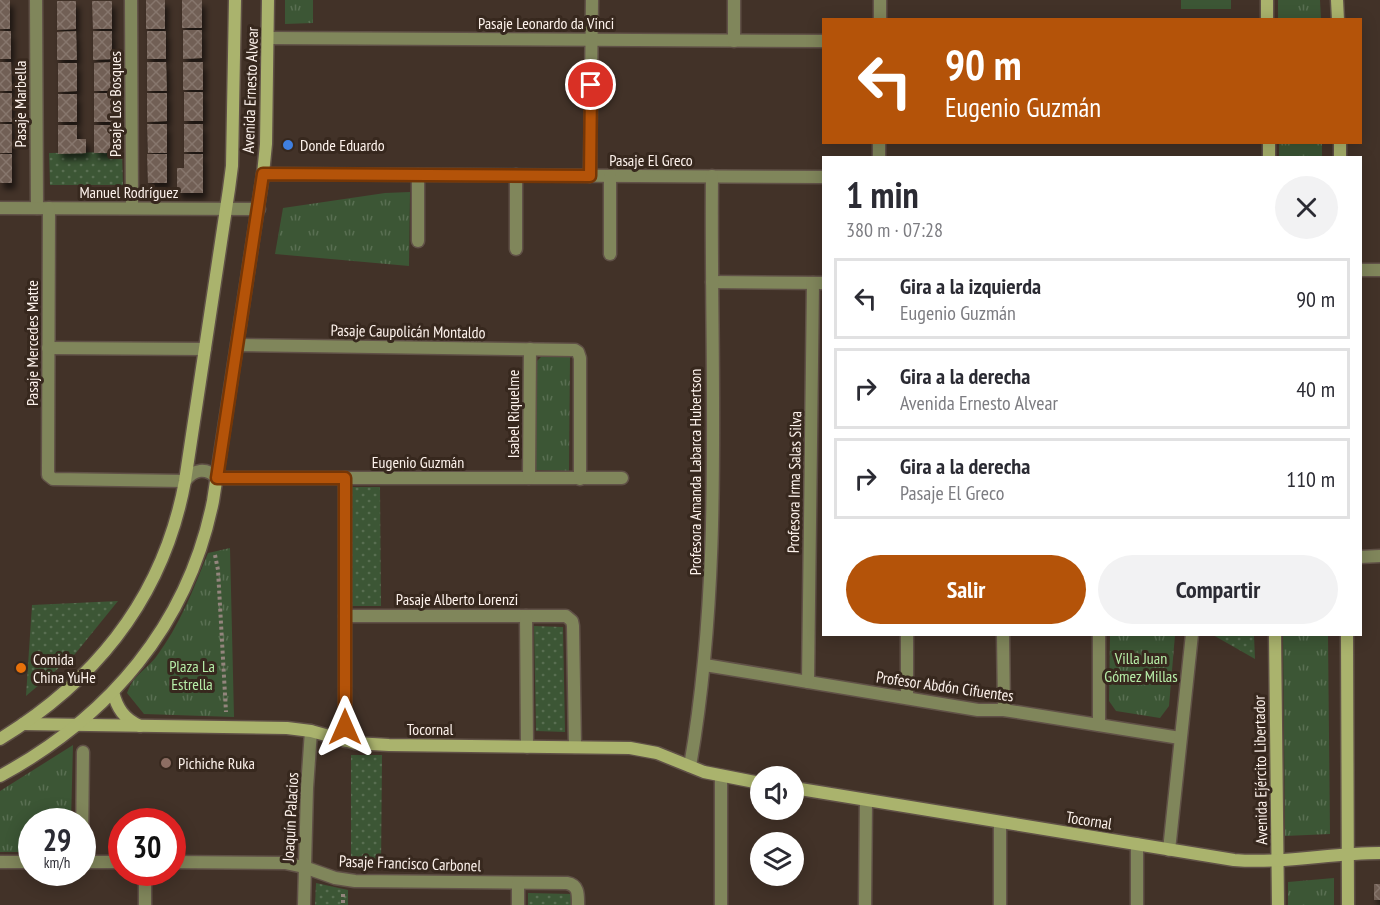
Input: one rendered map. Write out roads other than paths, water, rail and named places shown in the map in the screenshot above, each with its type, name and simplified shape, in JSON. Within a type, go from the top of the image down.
[{"type":"main road","name":"Avenida Ernesto Alvear","points":[[0,739],[54,701],[90,668],[143,600],[174,528],[184,481],[232,166],[235,0]]},
{"type":"main road","name":"Avenida Ernesto Alvear","points":[[0,776],[48,747],[77,726],[113,692],[148,650],[175,608],[189,579],[208,526],[263,174],[266,144],[268,0]]},
{"type":"main road","points":[[1267,0],[1267,18]]},
{"type":"main road","points":[[1337,0],[1338,18]]},
{"type":"main road","name":"Avenida Ejército Libertador","points":[[1275,636],[1278,905]]},
{"type":"main road","points":[[1347,636],[1348,905]]},
{"type":"main road","points":[[113,692],[120,711],[133,723],[141,726]]},
{"type":"main road","name":"Tocornal","points":[[23,724],[287,728],[311,730],[345,741],[389,746],[575,747],[643,750],[722,776],[750,781]]},
{"type":"main road","name":"Tocornal","points":[[804,790],[1234,860],[1256,862],[1347,853],[1380,853]]},
{"type":"street","name":"Pasaje Marbella","points":[[36,0],[43,208]]},
{"type":"street","name":"Pasaje Los Bosques","points":[[131,0],[132,208]]},
{"type":"street","points":[[590,176],[592,0]]},
{"type":"street","points":[[734,0],[734,40]]},
{"type":"street","points":[[880,0],[880,18]]},
{"type":"street","name":"Pasaje Leonardo da Vinci","points":[[268,38],[822,41]]},
{"type":"street","name":"Pasaje El Greco","points":[[263,174],[822,177]]},
{"type":"street","points":[[418,175],[418,241]]},
{"type":"street","points":[[516,176],[516,249]]},
{"type":"street","points":[[610,176],[610,254]]},
{"type":"street","name":"Profesora Amanda Labarca Hubertson","points":[[690,766],[705,665],[711,559],[712,176]]},
{"type":"street","name":"Manuel Rodríguez","points":[[0,208],[258,209]]},
{"type":"street","name":"Pasaje Mercedes Matte","points":[[43,208],[48,348],[48,471],[50,478],[56,480],[184,481]]},
{"type":"street","points":[[1362,270],[1380,270]]},
{"type":"street","points":[[712,282],[818,283]]},
{"type":"street","name":"Profesora Irma Salas Silva","points":[[808,682],[818,283]]},
{"type":"street","name":"Pasaje Caupolicán Montaldo","points":[[238,345],[572,349],[578,352],[580,358],[580,479]]},
{"type":"street","points":[[48,348],[205,349]]},
{"type":"street","name":"Isabel Riquelme","points":[[530,349],[530,478]]},
{"type":"street","name":"Eugenio Guzmán","points":[[184,481],[196,471],[203,470],[217,478],[622,478]]},
{"type":"street","points":[[345,478],[345,741]]},
{"type":"street","points":[[1362,557],[1380,556]]},
{"type":"street","name":"Pasaje Alberto Lorenzi","points":[[345,616],[562,616],[569,618],[573,626],[575,747]]},
{"type":"street","points":[[526,616],[527,747]]},
{"type":"street","points":[[906,698],[907,636]]},
{"type":"street","points":[[1003,636],[1004,710]]},
{"type":"street","points":[[1099,636],[1099,725]]},
{"type":"street","points":[[1169,850],[1192,636]]},
{"type":"street","name":"Profesor Abdón Cifuentes","points":[[705,665],[978,710],[1004,710],[1180,738]]},
{"type":"street","name":"Joaquín Palacios","points":[[304,905],[311,730]]},
{"type":"street","points":[[82,808],[83,752]]},
{"type":"street","points":[[721,905],[722,776]]},
{"type":"street","points":[[865,905],[866,800]]},
{"type":"street","points":[[1000,822],[1000,905]]},
{"type":"street","points":[[1137,844],[1137,905]]},
{"type":"street","points":[[0,862],[18,862]]},
{"type":"street","name":"Pasaje Francisco Carbonel","points":[[186,862],[278,862],[304,867],[343,880],[567,884],[575,886],[578,890],[578,905]]},
{"type":"street","points":[[518,883],[518,905]]},
{"type":"street","points":[[145,886],[145,905]]},
{"type":"place","name":"Donde Eduardo","points":[[288,145]]},
{"type":"place","name":"Comida China YuHe","points":[[21,668]]},
{"type":"place","name":"Pichiche Ruka","points":[[166,763]]},
{"type":"park label","name":"Villa Juan Gómez Millas","points":[[1141,667]]},
{"type":"park label","name":"Plaza La Estrella","points":[[192,675]]}]
